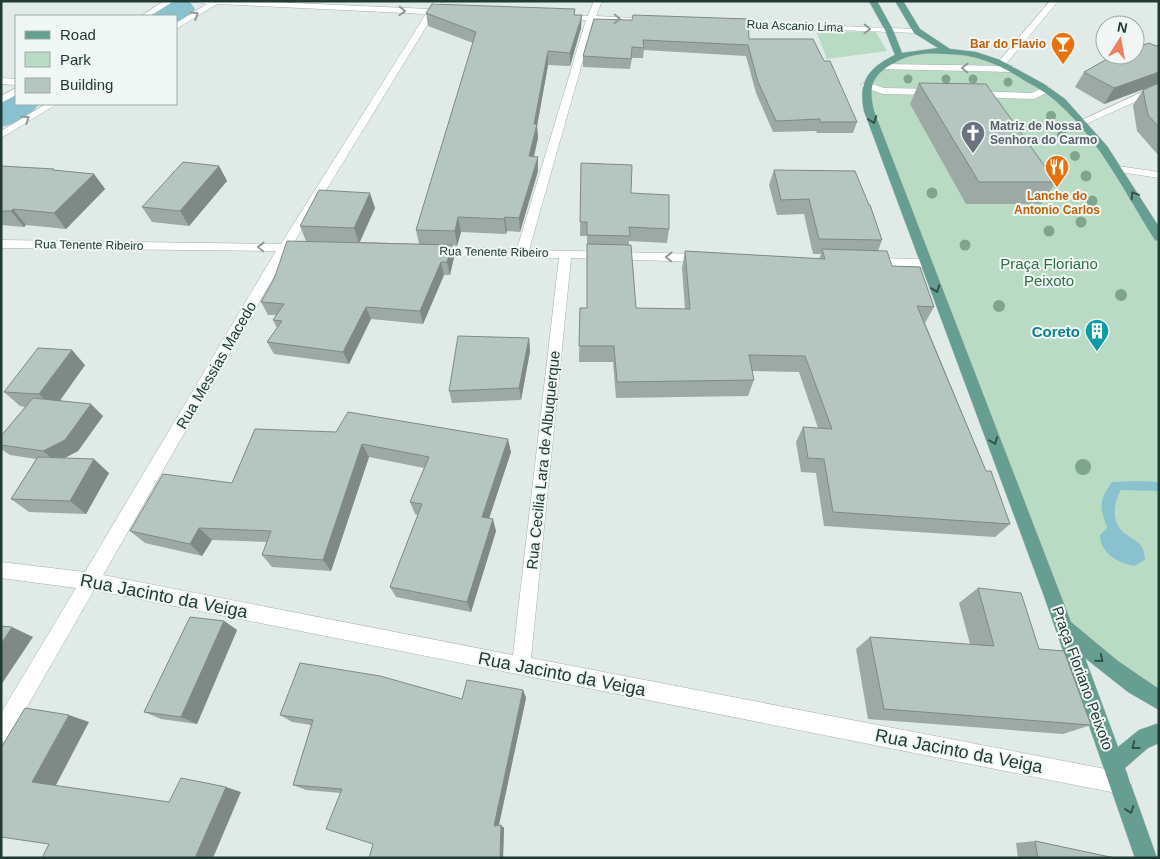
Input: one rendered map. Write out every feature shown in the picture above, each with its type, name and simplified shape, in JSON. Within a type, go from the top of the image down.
[{"type":"main road","points":[[873,1],[889,30],[899,55]]},
{"type":"main road","points":[[899,1],[917,31],[948,51]]},
{"type":"main road","points":[[866,85],[872,74],[899,55],[948,51],[980,55],[1002,63],[1047,90],[1083,122],[1118,169],[1159,237]]},
{"type":"main road","name":"Praça Floriano Peixoto","points":[[866,85],[869,111],[953,337],[1065,625],[1146,858]]},
{"type":"main road","points":[[1065,625],[1089,650],[1115,671],[1159,700]]},
{"type":"main road","points":[[1118,773],[1138,743],[1153,734],[1159,733]]},
{"type":"street","points":[[147,15],[170,1]]},
{"type":"street","points":[[192,1],[435,7],[452,13]]},
{"type":"street","points":[[522,253],[591,18],[598,1]]},
{"type":"street","points":[[1002,63],[1054,1]]},
{"type":"street","points":[[178,26],[216,2]]},
{"type":"street","name":"Rua Messias Macedo","points":[[1,733],[285,247],[435,7]]},
{"type":"street","points":[[551,17],[659,21]]},
{"type":"street","name":"Rua Ascanio Lima","points":[[718,23],[917,31]]},
{"type":"street","points":[[880,67],[1013,69]]},
{"type":"street","points":[[1,81],[15,82]]},
{"type":"street","points":[[866,85],[883,91],[940,93]]},
{"type":"street","points":[[1083,122],[1159,87]]},
{"type":"street","points":[[968,94],[1034,96],[1047,90]]},
{"type":"street","points":[[1,100],[15,92]]},
{"type":"street","points":[[1,135],[50,105]]},
{"type":"street","points":[[1118,169],[1159,176]]},
{"type":"street","name":"Rua Tenente Ribeiro","points":[[1,244],[315,248]]},
{"type":"street","name":"Rua Tenente Ribeiro","points":[[424,251],[712,258]]},
{"type":"street","name":"Rua Cecilia Lara de Albuquerque","points":[[521,665],[565,254]]},
{"type":"street","points":[[859,262],[927,263]]},
{"type":"street","name":"Rua Jacinto da Veiga","points":[[1,570],[90,581],[521,665],[1118,773]]},
{"type":"green space","points":[[816,31],[876,32],[887,51],[827,59]]},
{"type":"green space","points":[[920,53],[965,53],[1009,68],[884,66],[901,56]]},
{"type":"green space","name":"Praça Floriano Peixoto","points":[[883,68],[1013,71],[1047,91],[1080,123],[1114,169],[1159,243],[1159,694],[1070,623],[872,111],[869,85]]},
{"type":"water","points":[[1112,482],[1159,482],[1159,491],[1121,490],[1115,511],[1116,522],[1119,527],[1126,535],[1138,542],[1143,549],[1145,560],[1134,566],[1116,560],[1111,556],[1103,547],[1100,535],[1107,528],[1102,509],[1102,500]]},
{"type":"building","points":[[432,4],[575,9],[574,15],[582,15],[570,53],[548,51],[534,124],[537,124],[529,156],[538,157],[519,218],[458,217],[455,231],[416,230],[476,32],[426,13]]},
{"type":"building","points":[[633,15],[748,19],[749,39],[813,39],[824,61],[830,61],[857,122],[820,122],[820,119],[776,121],[758,82],[748,45],[643,40],[644,48],[632,47],[631,59],[583,56],[594,19],[632,20]]},
{"type":"building","points":[[1149,43],[1156,46],[1159,45],[1159,72],[1114,88],[1084,72],[1096,65],[1145,65],[1145,44]]},
{"type":"building","points":[[919,83],[986,84],[1056,182],[979,182]]},
{"type":"building","points":[[1159,83],[1159,127],[1148,115],[1143,90]]},
{"type":"building","points":[[183,162],[219,166],[180,211],[142,207]]},
{"type":"building","points":[[581,163],[632,165],[631,193],[669,195],[669,229],[629,227],[630,236],[587,235],[587,222],[580,222]]},
{"type":"building","points":[[1,166],[54,169],[94,174],[54,213],[13,209],[11,211],[1,211]]},
{"type":"building","points":[[774,170],[855,171],[870,205],[882,240],[819,239],[809,199],[781,200]]},
{"type":"building","points":[[319,190],[370,193],[354,228],[300,226]]},
{"type":"building","points":[[287,241],[452,245],[447,262],[441,262],[420,311],[366,307],[343,352],[267,342],[282,321],[273,320],[284,304],[261,302],[274,279]]},
{"type":"building","points":[[587,244],[631,245],[636,308],[690,309],[685,251],[825,259],[822,249],[887,251],[892,266],[920,267],[934,307],[917,306],[986,471],[991,471],[1010,524],[833,512],[824,459],[808,458],[803,427],[832,429],[805,356],[749,355],[754,380],[617,382],[614,346],[579,346],[580,308],[587,308]]},
{"type":"building","points":[[458,336],[529,338],[519,388],[449,391]]},
{"type":"building","points":[[38,348],[72,350],[39,394],[4,392]]},
{"type":"building","points":[[33,398],[91,404],[65,440],[43,451],[1,445],[1,436]]},
{"type":"building","points":[[348,412],[508,439],[482,517],[493,519],[467,602],[390,587],[422,504],[410,502],[429,457],[362,444],[323,560],[262,555],[271,531],[199,528],[190,544],[130,531],[163,474],[232,483],[255,429],[336,432]]},
{"type":"building","points":[[38,457],[94,459],[70,501],[11,499]]},
{"type":"building","points":[[978,588],[1021,593],[1039,649],[1064,651],[1091,725],[884,709],[870,637],[994,646]]},
{"type":"building","points":[[190,617],[224,621],[181,717],[144,712]]},
{"type":"building","points":[[1,626],[12,627],[1,644]]},
{"type":"building","points":[[300,663],[380,676],[462,699],[467,680],[523,690],[494,826],[501,825],[500,858],[369,858],[373,844],[326,829],[342,789],[293,785],[313,720],[280,715]]},
{"type":"building","points":[[25,708],[69,715],[32,782],[169,802],[181,778],[226,787],[195,858],[42,858],[49,844],[1,837],[1,748]]},
{"type":"building","points":[[1035,841],[1115,858],[1038,858]]},
{"type":"waterway","points":[[169,15],[179,9]]},
{"type":"waterway","points":[[1,115],[18,105]]},
{"type":"place","name":"Bar do Flavio","points":[[1063,65]]},
{"type":"place","name":"Matriz de Nossa Senhora do Carmo","points":[[973,154]]},
{"type":"place","name":"Lanche do Antonio Carlos","points":[[1057,188]]},
{"type":"place","name":"Coreto","points":[[1097,352]]}]
